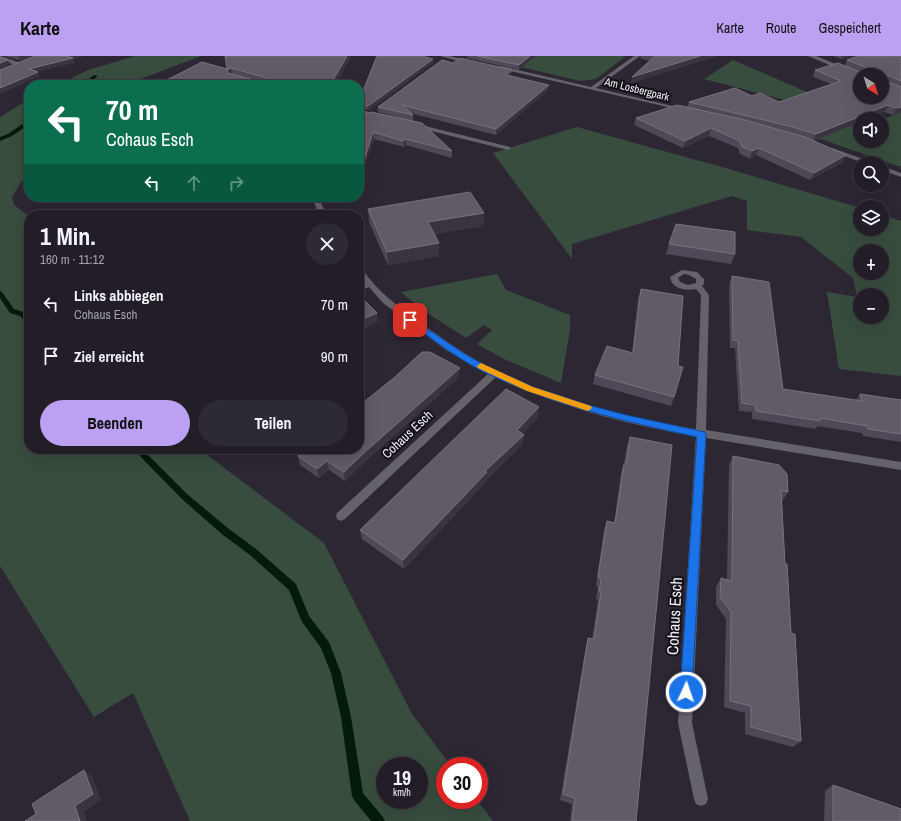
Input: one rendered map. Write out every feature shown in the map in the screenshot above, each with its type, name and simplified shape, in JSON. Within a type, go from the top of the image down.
[{"type":"street","points":[[593,88],[637,56]]},
{"type":"street","points":[[811,56],[853,73]]},
{"type":"street","points":[[0,58],[19,64]]},
{"type":"street","points":[[448,58],[474,63]]},
{"type":"street","points":[[13,67],[26,62]]},
{"type":"street","name":"Am Losbergpark","points":[[496,68],[593,88],[692,112]]},
{"type":"street","points":[[367,116],[376,110]]},
{"type":"street","points":[[364,114],[367,116],[386,118]]},
{"type":"street","points":[[409,124],[508,148]]},
{"type":"street","points":[[828,149],[853,157]]},
{"type":"street","points":[[889,171],[901,175]]},
{"type":"street","points":[[364,277],[386,301],[449,348],[495,373],[530,389],[586,408],[661,427],[901,466]]},
{"type":"street","points":[[364,287],[370,284]]},
{"type":"street","name":"Cohaus Esch","points":[[698,286],[705,295],[701,434],[685,723],[701,799]]},
{"type":"street","name":"Cohaus Esch","points":[[340,516],[495,373]]},
{"type":"green space","points":[[135,56],[201,56],[138,80],[68,80],[88,70]]},
{"type":"green space","points":[[536,56],[626,56],[596,79],[580,81],[521,67]]},
{"type":"green space","points":[[733,60],[814,95],[793,102],[704,79]]},
{"type":"green space","points":[[24,102],[24,179],[12,197],[14,205],[24,212],[24,454],[206,454],[324,543],[412,714],[444,757],[436,757],[436,809],[484,809],[493,821],[190,821],[133,693],[94,717],[0,566],[0,117]]},
{"type":"green space","points":[[901,112],[901,167],[889,163],[889,156],[870,156],[818,138],[853,125],[853,148],[889,148],[889,117]]},
{"type":"green space","points":[[577,127],[729,169],[853,206],[853,236],[889,236],[889,217],[901,221],[901,376],[839,369],[827,292],[853,296],[853,324],[889,324],[889,288],[855,288],[853,280],[889,280],[889,244],[853,244],[853,278],[801,237],[747,230],[747,201],[732,196],[572,244],[572,259],[493,153]]},
{"type":"green space","points":[[497,274],[506,290],[570,315],[570,330],[561,383],[504,359],[477,344],[492,330],[484,325],[466,338],[424,311],[401,292]]},
{"type":"building","points":[[35,56],[67,56],[73,58],[29,69],[38,72],[0,88],[0,70]]},
{"type":"building","points":[[225,56],[347,56],[333,80],[264,80],[264,77],[231,68],[227,70],[228,73],[254,80],[167,80],[202,62],[227,69]]},
{"type":"building","points":[[377,56],[422,56],[433,59],[368,106],[364,105],[364,88]]},
{"type":"building","points":[[477,56],[530,56],[519,65]]},
{"type":"building","points":[[655,56],[700,56],[632,77]]},
{"type":"building","points":[[858,56],[901,57],[901,81],[889,76],[889,68],[865,67],[847,60]]},
{"type":"building","points":[[0,57],[8,60],[0,63]]},
{"type":"building","points":[[460,58],[512,70],[506,75],[549,85],[496,129],[402,105],[413,115],[378,107],[442,60],[453,63]]},
{"type":"building","points":[[838,63],[853,69],[853,104],[889,104],[889,82],[901,87],[901,107],[896,108],[888,105],[871,112],[853,112],[853,119],[816,134],[689,102],[735,88],[752,96],[760,93],[779,102],[841,81],[815,70]]},
{"type":"building","points":[[677,105],[741,119],[805,137],[846,155],[814,173],[759,148],[752,151],[742,147],[740,141],[711,128],[685,141],[636,118]]},
{"type":"building","points":[[371,112],[422,123],[452,151],[406,139],[403,141],[373,132],[364,161],[364,116]]},
{"type":"building","points":[[470,192],[484,213],[428,222],[439,243],[387,252],[368,209]]},
{"type":"building","points":[[676,224],[735,232],[735,254],[669,244]]},
{"type":"building","points":[[732,276],[769,282],[783,389],[862,401],[860,394],[901,400],[901,434],[868,429],[867,426],[820,418],[820,421],[756,411],[755,405],[742,403],[738,341],[733,340]]},
{"type":"building","points":[[641,289],[683,296],[678,366],[683,367],[674,397],[595,375],[607,346],[633,353]]},
{"type":"building","points":[[364,300],[377,313],[364,319]]},
{"type":"building","points":[[422,352],[430,352],[460,368],[364,453],[364,402],[395,377]]},
{"type":"building","points":[[506,389],[539,407],[517,430],[524,435],[485,471],[487,472],[403,560],[360,530]]},
{"type":"building","points":[[630,437],[672,445],[636,821],[572,821],[575,798],[563,794],[588,638],[594,639],[601,592],[599,591],[601,580],[598,576],[607,521],[615,523],[624,464],[626,464]]},
{"type":"building","points":[[301,454],[363,454],[344,472],[327,461],[317,469],[298,456]]},
{"type":"building","points":[[733,456],[779,465],[787,474],[788,492],[781,490],[791,633],[795,634],[801,741],[751,727],[751,706],[730,701],[731,612],[720,597],[721,578],[732,581]]},
{"type":"building","points":[[84,770],[93,794],[75,806],[80,821],[25,821],[36,814],[32,804]]},
{"type":"building","points":[[833,785],[901,809],[901,821],[833,821]]},
{"type":"waterway","points":[[90,80],[96,76]]},
{"type":"waterway","points":[[0,139],[10,135],[24,125]]},
{"type":"waterway","points":[[0,293],[12,311],[24,316]]},
{"type":"waterway","points":[[142,454],[185,497],[226,532],[253,552],[293,587],[305,619],[325,645],[336,673],[346,717],[358,796],[379,821]]},
{"type":"slow traffic","points":[[481,366],[530,389],[588,408]]},
{"type":"route","points":[[410,320],[460,355],[483,368],[530,389],[586,408],[668,428],[701,434],[686,692]]}]
